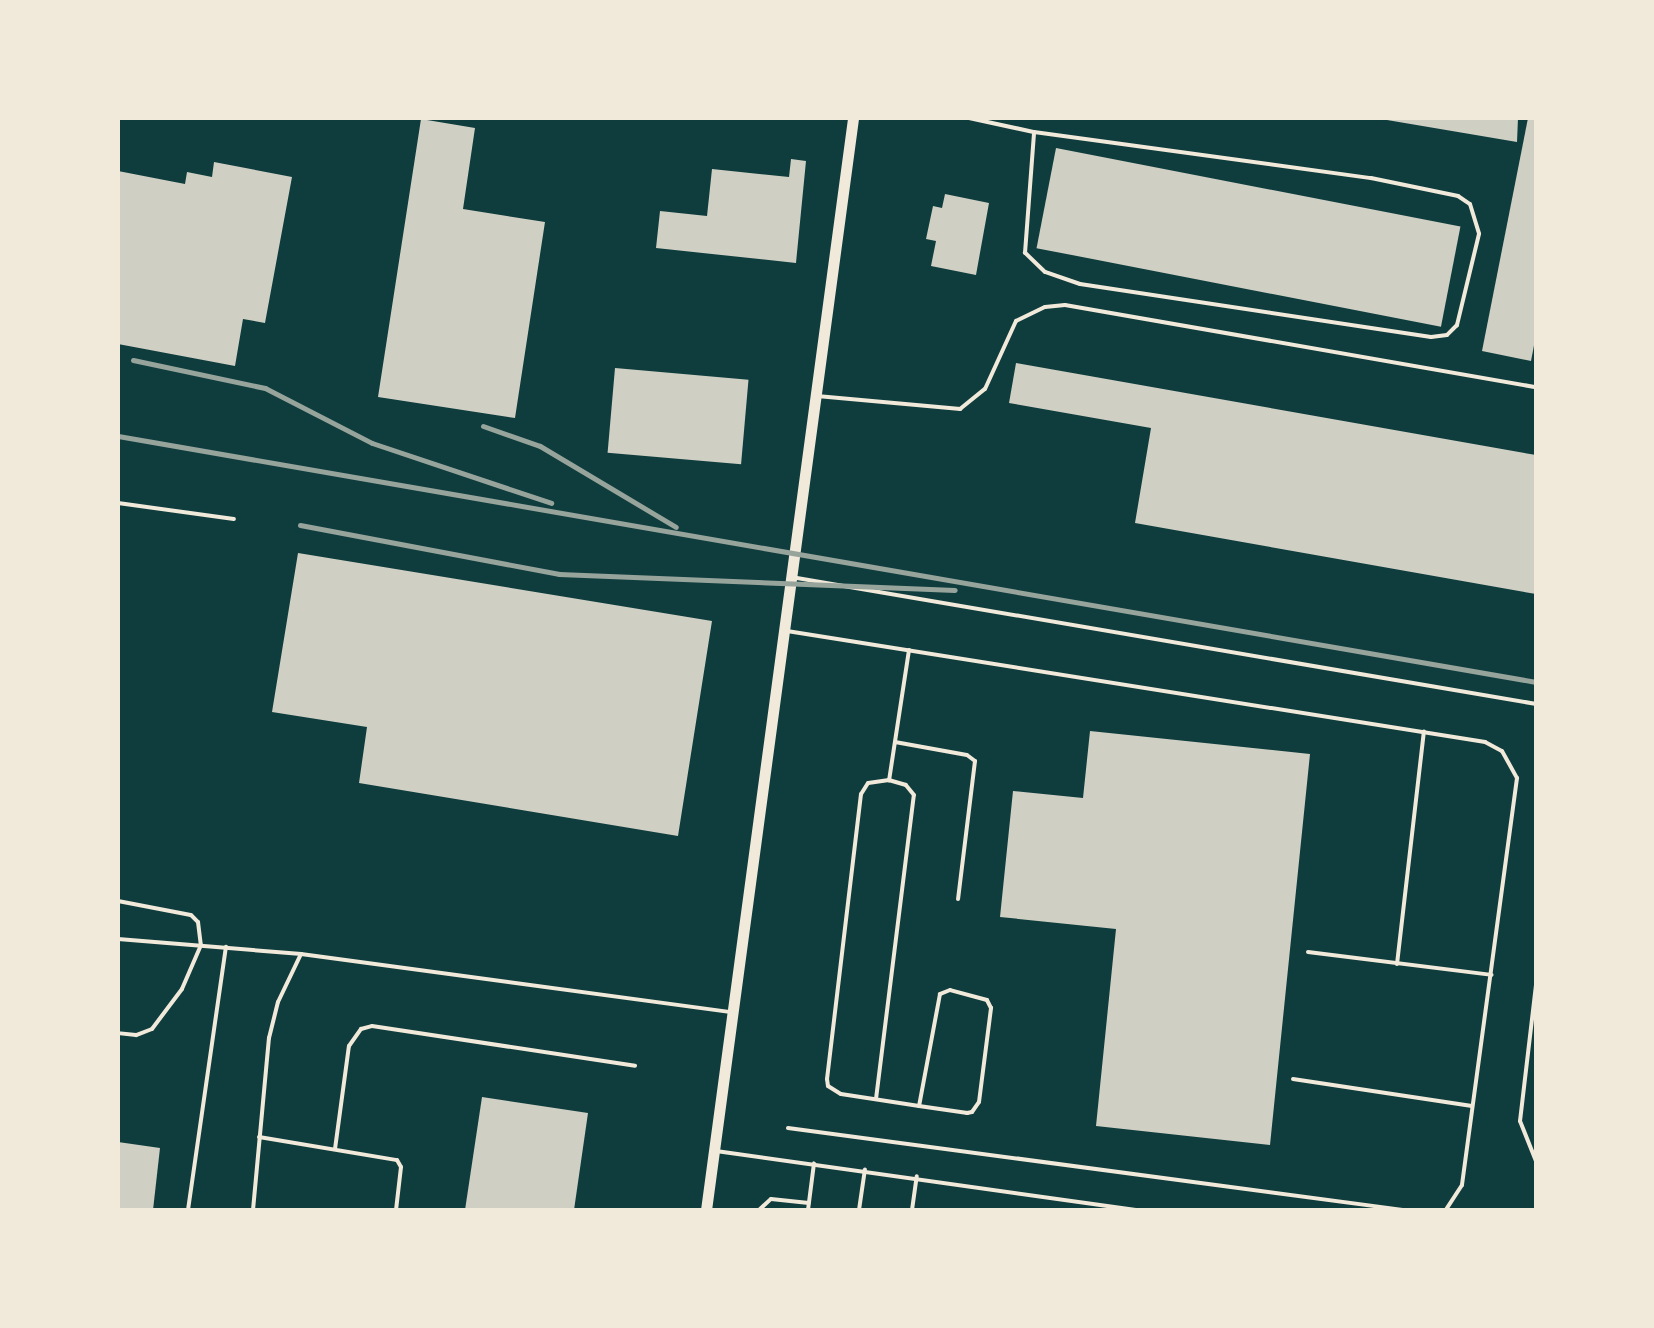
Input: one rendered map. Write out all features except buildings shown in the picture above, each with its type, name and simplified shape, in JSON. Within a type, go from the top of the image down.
[{"type":"street","points":[[706,1210],[781,630],[853,118]]},
{"type":"lane","points":[[969,118],[1034,132],[1371,178],[1458,196],[1470,204],[1479,234],[1457,325],[1447,335],[1431,337],[1080,284],[1045,272],[1025,253],[1034,132]]},
{"type":"lane","points":[[814,396],[960,409],[985,389],[1016,321],[1037,309],[1065,305],[1536,387]]},
{"type":"lane","points":[[118,503],[234,519]]},
{"type":"lane","points":[[789,576],[1536,704]]},
{"type":"lane","points":[[781,630],[1485,742],[1502,751],[1517,778],[1462,1185],[1446,1210]]},
{"type":"lane","points":[[889,780],[909,650]]},
{"type":"lane","points":[[1397,964],[1424,732]]},
{"type":"lane","points":[[895,742],[967,755],[975,761],[958,899]]},
{"type":"lane","points":[[876,1100],[914,795],[906,785],[889,780],[868,783],[861,794],[827,1079],[833,1092],[876,1100],[967,1113],[976,1108],[991,1008],[987,1000],[950,990],[940,994],[919,1106]]},
{"type":"lane","points":[[118,901],[191,915],[201,945],[182,989],[152,1029],[136,1035],[118,1033]]},
{"type":"lane","points":[[118,939],[301,954],[732,1013]]},
{"type":"lane","points":[[188,1210],[226,947]]},
{"type":"lane","points":[[1308,952],[1492,975]]},
{"type":"lane","points":[[253,1210],[269,1038],[278,1002],[301,954]]},
{"type":"lane","points":[[1536,985],[1520,1121],[1536,1161]]},
{"type":"lane","points":[[335,1149],[349,1046],[361,1029],[372,1026],[635,1066]]},
{"type":"lane","points":[[1293,1079],[1473,1106]]},
{"type":"lane","points":[[788,1128],[1403,1210]]},
{"type":"lane","points":[[259,1137],[400,1163],[396,1210]]},
{"type":"lane","points":[[714,1151],[917,1176],[1136,1210]]},
{"type":"lane","points":[[808,1210],[814,1163]]},
{"type":"lane","points":[[859,1210],[865,1169]]},
{"type":"lane","points":[[912,1210],[917,1176]]},
{"type":"lane","points":[[759,1210],[771,1199],[809,1203]]},
{"type":"railway","points":[[133,360],[265,388],[372,443],[551,503]]},
{"type":"railway","points":[[483,426],[540,446],[676,527]]},
{"type":"railway","points":[[118,436],[1536,682]]},
{"type":"railway","points":[[300,525],[559,574],[955,590]]}]
